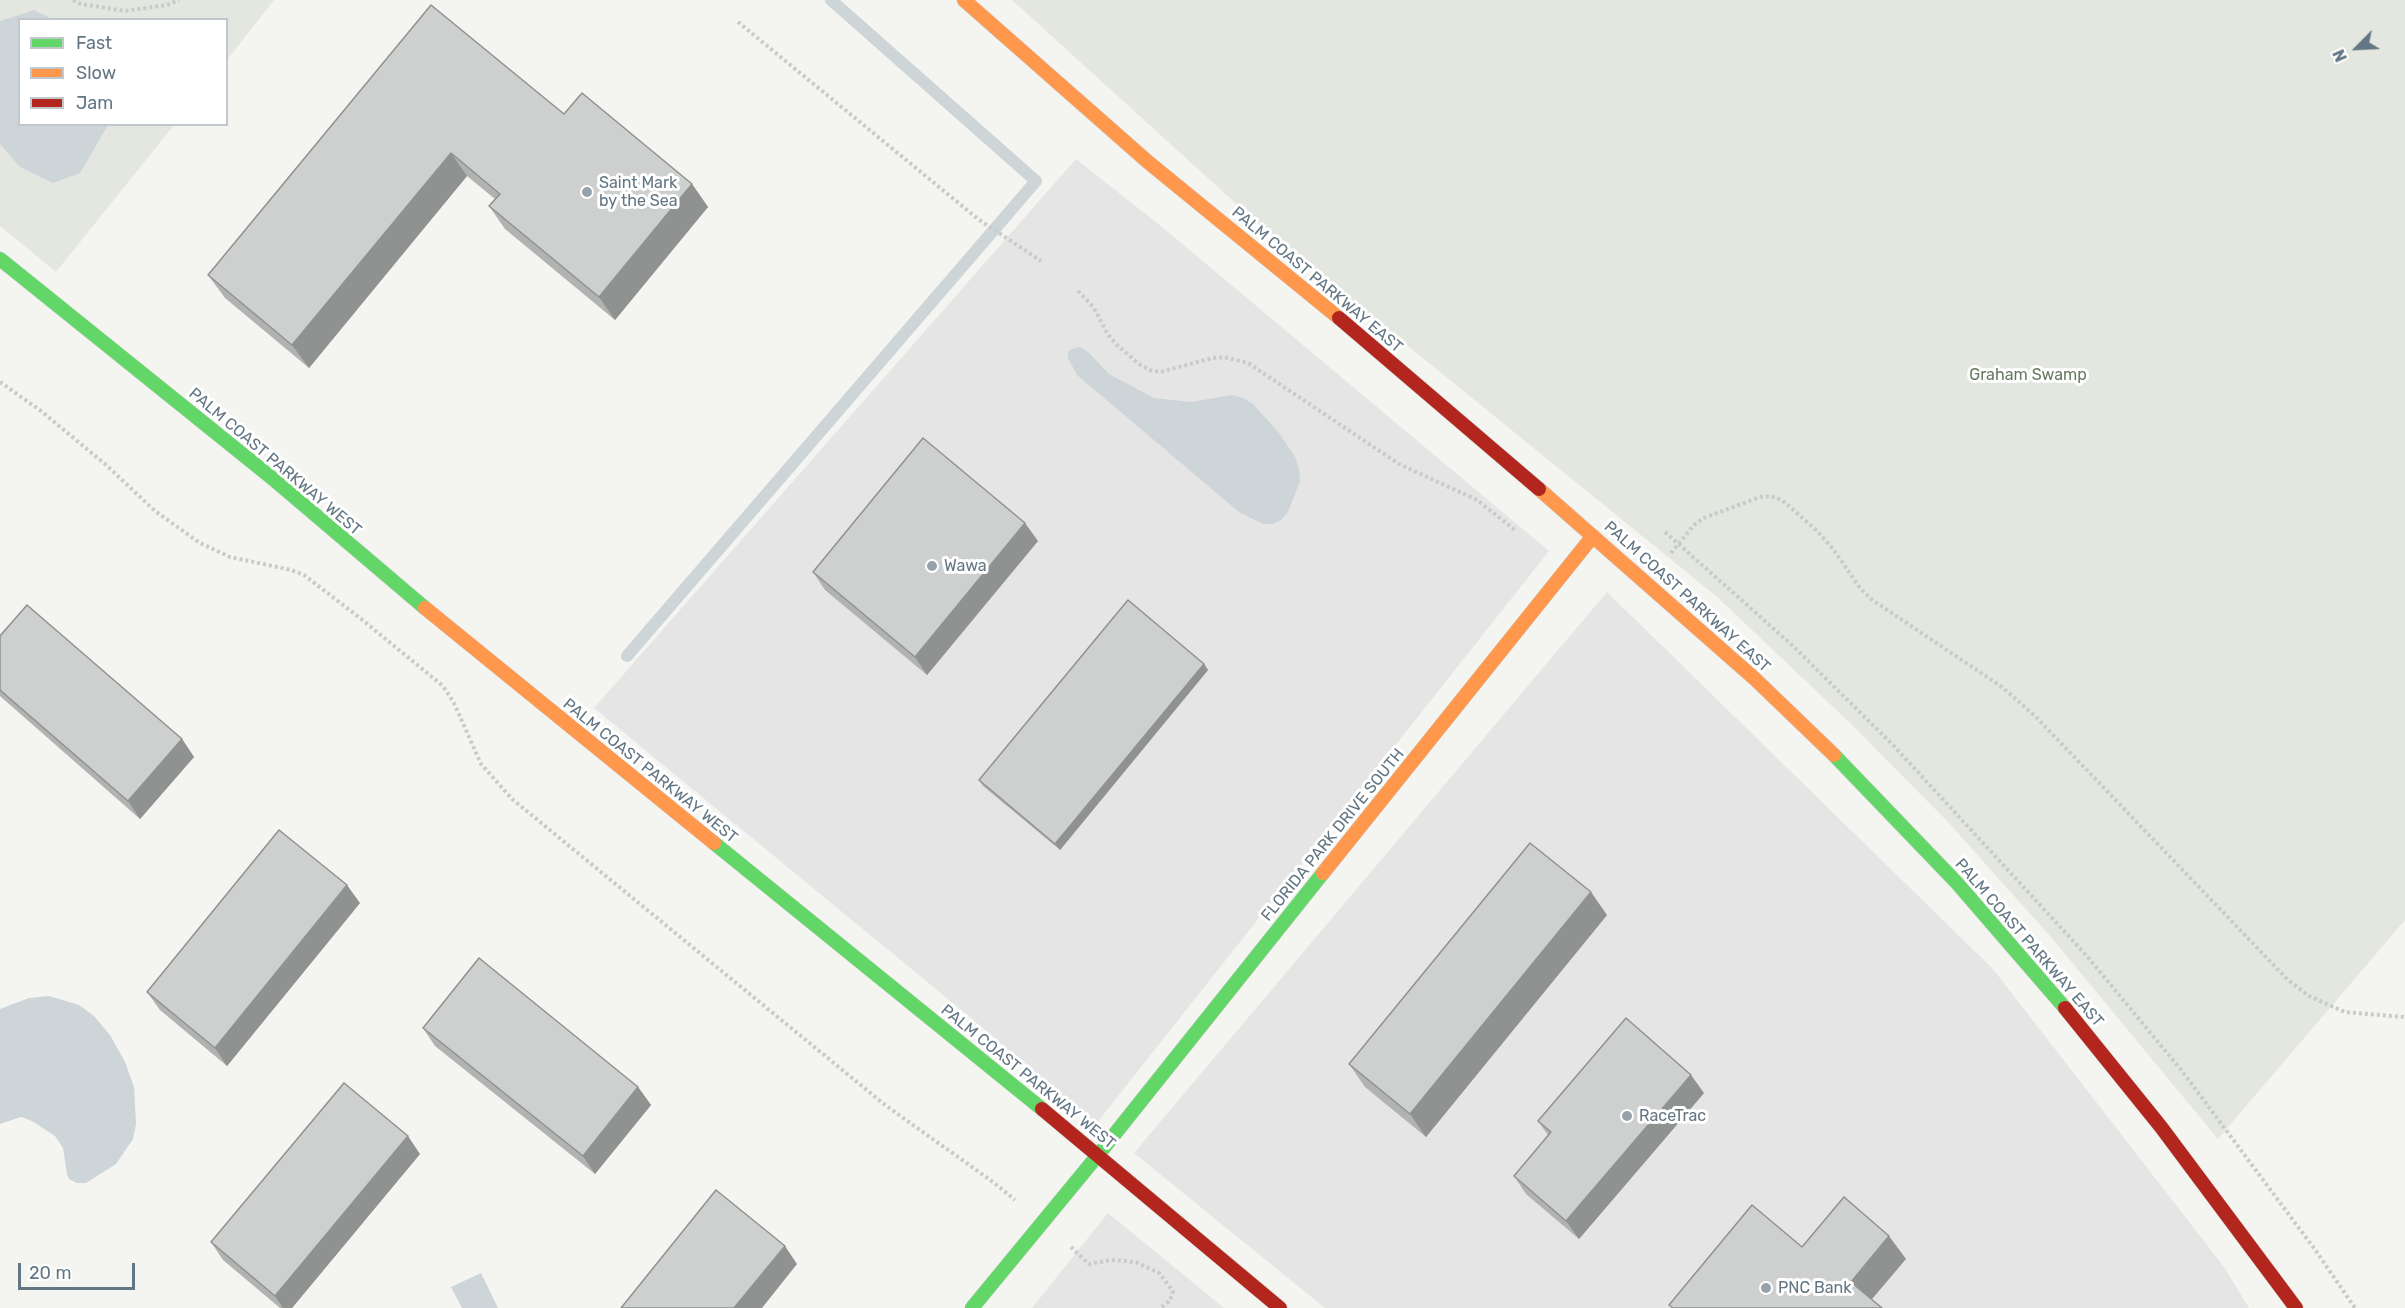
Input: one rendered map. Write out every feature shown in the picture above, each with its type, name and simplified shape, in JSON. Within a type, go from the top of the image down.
[{"type":"main road","name":"PALM COAST PARKWAY EAST","points":[[964,0],[1148,162],[1347,324],[1593,536],[1755,679],[1833,755],[1957,883],[2050,989],[2161,1127],[2296,1308]]},
{"type":"main road","name":"PALM COAST PARKWAY WEST","points":[[0,259],[272,478],[393,581],[1098,1155],[1280,1308]]},
{"type":"main road","name":"FLORIDA PARK DRIVE SOUTH","points":[[972,1308],[1098,1155],[1593,536]]},
{"type":"path","points":[[73,0],[81,4],[125,11],[168,5],[179,0]]},
{"type":"path","points":[[738,22],[978,219],[1041,261]]},
{"type":"path","points":[[1078,291],[1094,308],[1103,327],[1116,344],[1139,364],[1160,372],[1213,358],[1224,357],[1248,363],[1399,464],[1477,500],[1515,530]]},
{"type":"path","points":[[0,382],[41,411],[105,464],[155,511],[200,543],[230,557],[304,575],[353,612],[443,686],[454,703],[481,764],[512,799],[885,1105],[993,1182]]},
{"type":"path","points":[[1672,551],[1694,525],[1704,518],[1760,497],[1771,496],[1782,500],[1816,530],[1833,549],[1871,600],[2002,687],[2036,716],[2288,980],[2309,996],[2345,1012],[2405,1017]]},
{"type":"path","points":[[1089,1264],[1111,1260],[1127,1261],[1138,1263],[1159,1273],[1173,1291],[1170,1301],[1160,1308]]},
{"type":"shaded area","points":[[34,10],[50,18],[18,18],[18,126],[107,126],[80,173],[53,183],[20,167],[0,144],[0,21]]},
{"type":"shaded area","points":[[1076,159],[1162,227],[1549,551],[1096,1124],[965,1013],[594,708]]},
{"type":"shaded area","points":[[1080,347],[1109,374],[1154,398],[1191,402],[1232,395],[1253,404],[1279,433],[1295,457],[1299,469],[1300,481],[1288,512],[1281,520],[1273,524],[1263,524],[1239,512],[1077,375],[1068,358],[1068,352]]},
{"type":"shaded area","points":[[1607,592],[1993,969],[2224,1267],[2249,1308],[1325,1308],[1134,1153]]},
{"type":"shaded area","points":[[49,996],[79,1005],[94,1016],[110,1035],[125,1062],[134,1087],[136,1124],[133,1139],[116,1164],[86,1183],[77,1183],[69,1179],[63,1148],[55,1136],[32,1121],[21,1117],[0,1124],[0,1009],[29,998]]},
{"type":"shaded area","points":[[1108,1213],[1224,1308],[1032,1308]]},
{"type":"shaded area","points":[[481,1273],[498,1308],[462,1308],[451,1287]]},
{"type":"green space","points":[[0,0],[274,0],[228,59],[228,18],[18,18],[18,126],[173,126],[56,272],[0,226]]},
{"type":"green space","name":"Graham Swamp","points":[[1012,0],[2405,0],[2405,920],[2218,1139],[2050,936],[1948,822],[1849,722],[1716,596],[1265,230]]},
{"type":"building","name":"Saint Mark by the Sea","points":[[431,5],[564,114],[582,93],[692,184],[599,297],[489,206],[500,194],[451,153],[292,345],[208,275]]},
{"type":"building","name":"Wawa","points":[[923,438],[1025,523],[915,657],[813,572]]},
{"type":"building","points":[[1128,600],[1204,664],[1055,844],[979,780]]},
{"type":"building","points":[[27,605],[182,739],[128,801],[0,690],[0,636]]},
{"type":"building","points":[[279,830],[347,885],[215,1048],[147,992]]},
{"type":"building","points":[[1530,843],[1591,892],[1410,1114],[1349,1064]]},
{"type":"building","points":[[479,958],[638,1087],[583,1156],[423,1028]]},
{"type":"building","name":"RaceTrac","points":[[1626,1018],[1691,1075],[1566,1221],[1514,1176],[1551,1132],[1538,1121]]},
{"type":"building","points":[[344,1083],[408,1136],[275,1296],[211,1242]]},
{"type":"building","points":[[716,1190],[785,1246],[734,1308],[621,1308]]},
{"type":"building","points":[[1844,1197],[1889,1236],[1851,1282],[1882,1308],[1673,1308],[1669,1305],[1752,1205],[1802,1247]]},
{"type":"waterway","points":[[627,656],[1036,181],[831,0]]},
{"type":"traffic: fast","points":[[0,259],[272,478],[425,608]]},
{"type":"traffic: fast","points":[[1834,755],[1957,883],[2065,1008]]},
{"type":"traffic: fast","points":[[714,843],[1042,1109]]},
{"type":"traffic: fast","points":[[972,1308],[1098,1155],[1323,873]]},
{"type":"traffic: slow","points":[[964,0],[1148,162],[1339,318]]},
{"type":"traffic: slow","points":[[1539,489],[1755,679],[1834,755]]},
{"type":"traffic: slow","points":[[1323,873],[1593,536]]},
{"type":"traffic: slow","points":[[425,608],[714,843]]},
{"type":"traffic: jam","points":[[1339,318],[1539,489]]},
{"type":"traffic: jam","points":[[2065,1008],[2161,1127],[2296,1308]]},
{"type":"traffic: jam","points":[[1042,1109],[1280,1308]]},
{"type":"place","name":"Saint Mark by the Sea","points":[[587,192]]},
{"type":"place","name":"Wawa","points":[[932,566]]},
{"type":"place","name":"RaceTrac","points":[[1627,1116]]},
{"type":"place","name":"PNC Bank","points":[[1766,1288]]}]
